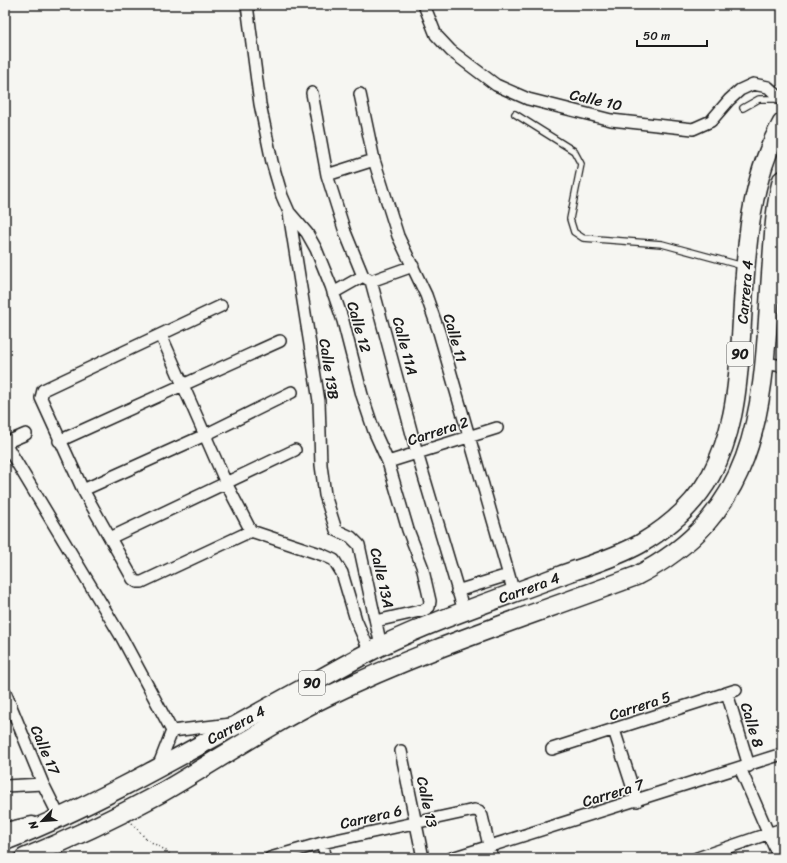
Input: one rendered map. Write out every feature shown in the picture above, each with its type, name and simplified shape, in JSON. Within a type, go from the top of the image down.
[{"type":"highway","name":"Carrera 4","points":[[5,842],[54,821],[108,795],[372,651],[464,612],[636,546],[656,534],[685,509],[710,477],[728,436],[735,407],[746,267],[757,184],[770,145],[782,123]]},
{"type":"highway","name":"Carrera 4","points":[[24,858],[85,832],[124,813],[273,726],[341,689],[473,636],[636,576],[662,563],[694,537],[710,520],[733,484],[750,443],[761,400],[764,363],[777,274],[776,216],[782,180]]},
{"type":"highway","points":[[581,568],[590,593]]},
{"type":"street","name":"Calle 12","points":[[247,5],[261,111],[272,162],[282,196],[289,212],[307,233],[313,244],[333,293],[343,321],[362,395],[374,431],[388,462],[408,530],[422,566],[430,601],[430,607],[424,610],[376,621]]},
{"type":"street","name":"Calle 10","points":[[424,5],[436,35],[451,51],[496,85],[528,99],[611,120],[693,129],[711,122],[729,100],[740,90],[753,84],[768,87],[781,100]]},
{"type":"street","name":"Calle 11A","points":[[312,93],[327,175],[345,232],[367,279],[464,612]]},
{"type":"street","name":"Calle 11","points":[[360,94],[374,160],[398,236],[413,266],[439,332],[514,593]]},
{"type":"street","points":[[327,175],[374,160]]},
{"type":"street","name":"Calle 13B","points":[[289,212],[319,401],[321,464],[324,488],[336,530]]},
{"type":"street","points":[[333,293],[367,279],[413,266]]},
{"type":"street","points":[[221,306],[43,390],[41,398],[59,441],[83,490],[133,579],[137,582],[142,582],[251,531],[334,560],[342,573],[356,620],[372,651]]},
{"type":"street","points":[[161,335],[226,483],[251,531]]},
{"type":"street","points":[[59,441],[280,341]]},
{"type":"street","points":[[764,363],[782,366]]},
{"type":"street","points":[[83,490],[205,435],[292,392]]},
{"type":"street","name":"Carrera 2","points":[[388,462],[497,428]]},
{"type":"street","points":[[26,434],[5,443],[122,638],[172,730],[158,767]]},
{"type":"street","points":[[110,538],[295,450]]},
{"type":"street","name":"Calle 13A","points":[[336,530],[351,537],[359,545],[376,621],[372,651]]},
{"type":"street","points":[[457,591],[508,575]]},
{"type":"street","name":"Carrera 5","points":[[552,748],[614,730],[731,692]]},
{"type":"street","name":"Calle 8","points":[[731,692],[744,767],[779,858]]},
{"type":"street","name":"Calle 17","points":[[5,693],[43,784],[54,821]]},
{"type":"street","points":[[172,730],[238,723]]},
{"type":"street","points":[[614,730],[637,801]]},
{"type":"street","name":"Calle 13","points":[[401,751],[423,858]]},
{"type":"street","name":"Carrera 7","points":[[452,858],[637,801],[782,754]]},
{"type":"street","points":[[5,786],[43,784]]},
{"type":"street","name":"Carrera 6","points":[[270,858],[322,843],[474,810],[479,811],[482,816],[489,846]]},
{"type":"street","points":[[5,830],[30,824],[54,821]]},
{"type":"street","points":[[702,857],[768,832],[782,829]]},
{"type":"street","points":[[322,843],[326,858]]},
{"type":"street","points":[[489,846],[492,858]]},
{"type":"lane","points":[[743,108],[759,99],[781,100]]},
{"type":"lane","points":[[515,114],[574,151],[581,164],[570,219],[574,232],[583,238],[662,244],[746,267]]},
{"type":"path","points":[[124,813],[146,838],[166,850],[175,858]]}]
